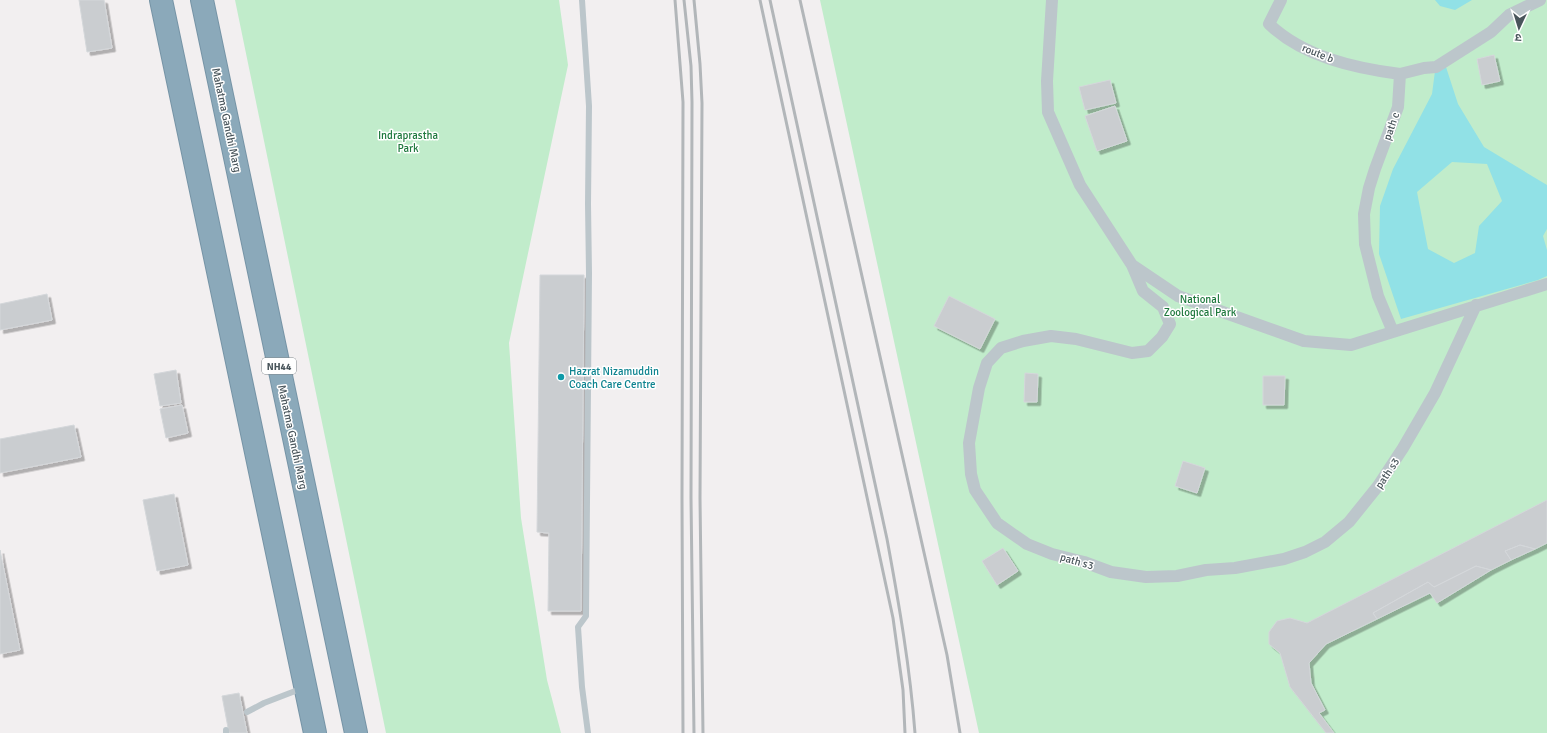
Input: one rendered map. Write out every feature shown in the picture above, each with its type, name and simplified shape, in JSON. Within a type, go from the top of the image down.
[{"type":"highway","points":[[161,0],[315,733]]},
{"type":"highway","name":"Mahatma Gandhi Marg","points":[[202,0],[356,733]]},
{"type":"street","points":[[1052,0],[1047,81],[1048,112],[1080,185],[1132,265],[1178,296],[1304,341],[1351,345],[1547,284]]},
{"type":"street","name":"route b","points":[[1281,0],[1269,24],[1290,40],[1310,51],[1352,66],[1400,74]]},
{"type":"street","points":[[1400,74],[1424,68],[1436,67],[1491,32],[1510,15],[1540,0]]},
{"type":"street","name":"path c","points":[[1393,332],[1378,296],[1365,244],[1364,214],[1369,188],[1398,107],[1400,74]]},
{"type":"street","name":"path s3","points":[[1132,265],[1142,291],[1163,307],[1170,324],[1162,337],[1148,351],[1132,353],[1084,341],[1051,336],[1023,341],[1001,348],[987,363],[979,388],[969,443],[971,474],[975,490],[997,523],[1027,544],[1052,554],[1084,562],[1111,572],[1146,577],[1177,576],[1206,570],[1235,568],[1284,559],[1305,552],[1325,542],[1349,522],[1378,486],[1404,448],[1435,393],[1476,305]]},
{"type":"lane","points":[[582,0],[589,106],[589,280],[586,616],[578,627],[582,687],[588,733]]},
{"type":"lane","points":[[247,712],[264,703],[305,687]]},
{"type":"green space","name":"Indraprastha Park","points":[[235,0],[559,0],[568,65],[509,343],[521,518],[547,680],[561,733],[386,733]]},
{"type":"green space","name":"National Zoological Park","points":[[820,0],[1547,0],[1547,733],[979,733]]},
{"type":"water","points":[[1435,0],[1472,0],[1455,10],[1440,6]]},
{"type":"water","points":[[1446,67],[1458,104],[1484,147],[1547,185],[1547,229],[1543,236],[1547,250],[1547,276],[1538,280],[1401,319],[1379,254],[1380,206],[1393,169],[1432,94],[1435,71]],"holes":[[[1452,162],[1487,164],[1502,201],[1479,226],[1475,253],[1454,263],[1428,249],[1417,192]]]},
{"type":"building","points":[[79,0],[104,0],[112,48],[87,52]]},
{"type":"building","points":[[1494,55],[1500,81],[1482,85],[1477,59]]},
{"type":"building","points":[[1110,80],[1116,103],[1085,110],[1079,87]]},
{"type":"building","points":[[1115,106],[1127,141],[1097,151],[1085,116]]},
{"type":"building","name":"Hazrat Nizamuddin Coach Care Centre","points":[[540,275],[584,275],[581,611],[548,611],[549,533],[537,532]]},
{"type":"building","points":[[47,294],[52,320],[0,330],[0,304]]},
{"type":"building","points":[[949,296],[995,319],[980,349],[934,326]]},
{"type":"building","points":[[176,370],[181,403],[160,406],[154,374]]},
{"type":"building","points":[[1025,373],[1038,374],[1037,402],[1024,402]]},
{"type":"building","points":[[1263,376],[1285,376],[1284,405],[1263,405]]},
{"type":"building","points":[[182,405],[188,433],[166,438],[160,409]]},
{"type":"building","points":[[74,425],[81,457],[0,473],[0,439]]},
{"type":"building","points":[[1183,461],[1205,468],[1197,493],[1175,486]]},
{"type":"building","points":[[174,494],[188,565],[157,571],[143,500]]},
{"type":"building","points":[[1547,500],[1547,543],[1535,549],[1520,545],[1505,551],[1511,560],[1491,570],[1476,566],[1434,587],[1428,582],[1373,613],[1377,619],[1326,644],[1309,663],[1311,683],[1325,710],[1319,713],[1334,733],[1326,733],[1290,687],[1280,653],[1269,644],[1269,632],[1277,621],[1290,618],[1307,623]]},
{"type":"building","points":[[1520,545],[1535,549],[1511,560],[1505,551]]},
{"type":"building","points":[[1003,548],[1018,571],[997,585],[982,561]]},
{"type":"building","points":[[0,550],[20,650],[0,654]]},
{"type":"building","points":[[1476,566],[1491,570],[1437,603],[1430,593],[1377,619],[1373,613],[1428,582],[1434,587]]},
{"type":"building","points":[[239,693],[247,733],[229,733],[222,696]]},
{"type":"railway","points":[[675,0],[683,102],[683,733]]},
{"type":"railway","points":[[684,0],[691,66],[692,102],[691,498],[694,733]]},
{"type":"railway","points":[[694,0],[702,103],[700,498],[703,733]]},
{"type":"railway","points":[[760,0],[893,618],[903,690],[905,733]]},
{"type":"railway","points":[[770,0],[887,539],[907,660],[915,733]]},
{"type":"railway","points":[[800,0],[947,655],[960,733]]},
{"type":"place","name":"Hazrat Nizamuddin Coach Care Centre","points":[[561,377]]}]
